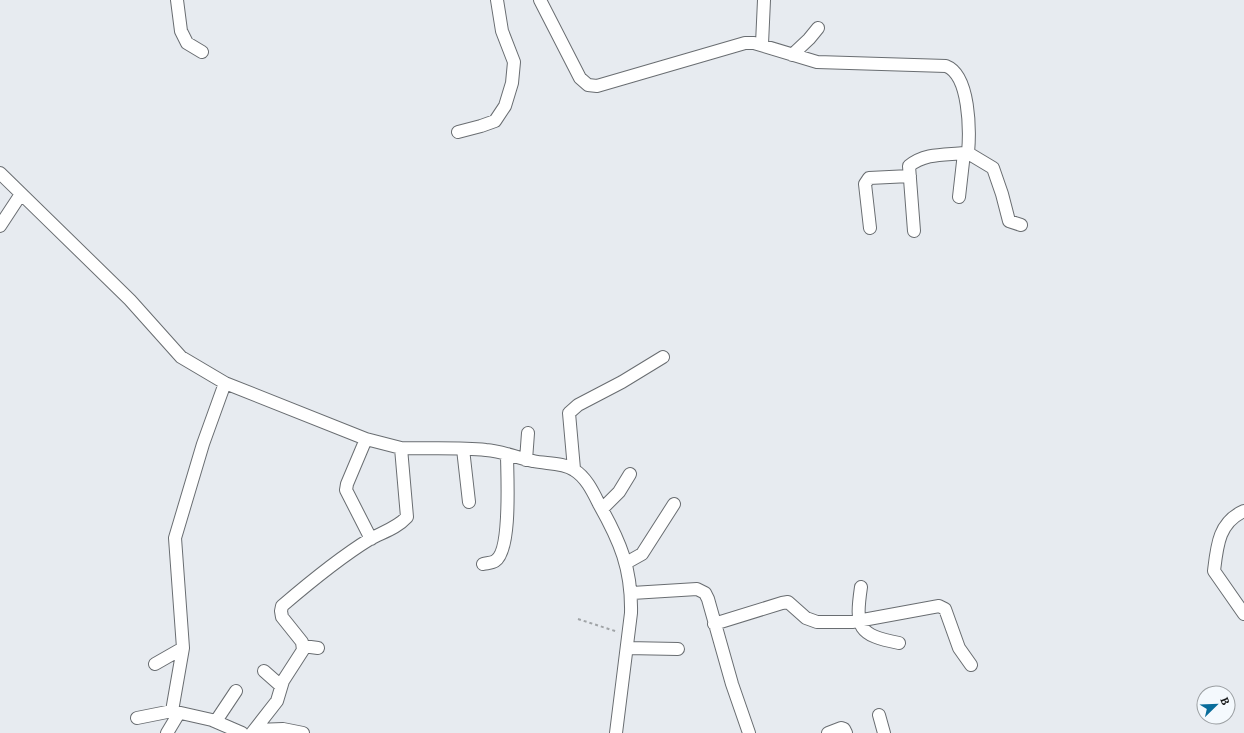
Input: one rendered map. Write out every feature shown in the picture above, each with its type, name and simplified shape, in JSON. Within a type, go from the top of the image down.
[{"type":"street","points":[[176,0],[181,31],[186,43],[202,52]]},
{"type":"street","points":[[458,132],[481,126],[495,120],[505,106],[512,83],[514,62],[502,31],[497,0]]},
{"type":"street","points":[[540,0],[580,78],[588,85],[597,86],[745,43],[762,44],[817,62],[946,66],[953,68],[957,74],[969,115],[966,153],[959,197]]},
{"type":"street","points":[[762,44],[764,0]]},
{"type":"street","points":[[792,55],[818,28]]},
{"type":"street","points":[[914,231],[910,166],[918,159],[928,156],[966,153],[993,168],[1009,221],[1021,225]]},
{"type":"street","points":[[0,173],[130,300],[181,357],[225,383],[366,439],[401,448],[486,450],[507,454],[526,460],[563,465],[574,469],[586,482],[616,536],[626,563],[632,593],[627,648],[616,733]]},
{"type":"street","points":[[870,228],[865,184],[869,178],[910,176]]},
{"type":"street","points":[[0,226],[21,194]]},
{"type":"street","points":[[574,469],[569,413],[578,405],[622,382],[663,357]]},
{"type":"street","points":[[168,733],[176,712],[183,648],[175,538],[203,444],[225,383]]},
{"type":"street","points":[[526,460],[528,433]]},
{"type":"street","points":[[366,439],[347,484],[346,490],[371,539]]},
{"type":"street","points":[[318,648],[303,646],[282,617],[280,611],[282,606],[328,568],[371,539],[401,524],[407,517],[401,448]]},
{"type":"street","points":[[463,449],[469,502]]},
{"type":"street","points":[[483,564],[496,560],[503,550],[506,535],[507,454]]},
{"type":"street","points":[[602,509],[619,492],[630,474]]},
{"type":"street","points":[[626,563],[642,554],[674,504]]},
{"type":"street","points":[[1244,510],[1229,520],[1222,532],[1219,539],[1214,571],[1244,614]]},
{"type":"street","points":[[861,587],[858,610],[859,621],[866,633],[877,639],[899,643]]},
{"type":"street","points":[[632,593],[697,588],[704,593],[708,599],[714,624],[749,733]]},
{"type":"street","points":[[714,624],[788,602],[811,621],[859,621],[904,612],[942,607],[959,648],[971,665]]},
{"type":"street","points":[[254,732],[277,701],[281,686],[303,646]]},
{"type":"street","points":[[155,664],[183,648]]},
{"type":"street","points":[[627,648],[678,649]]},
{"type":"street","points":[[264,671],[281,686]]},
{"type":"street","points":[[216,721],[236,691]]},
{"type":"street","points":[[137,718],[176,712],[216,721],[242,733]]},
{"type":"street","points":[[879,715],[884,733]]},
{"type":"street","points":[[828,733],[841,728],[844,729],[846,733]]},
{"type":"street","points":[[254,732],[283,729],[303,733]]},
{"type":"path","points":[[578,619],[628,636]]}]
